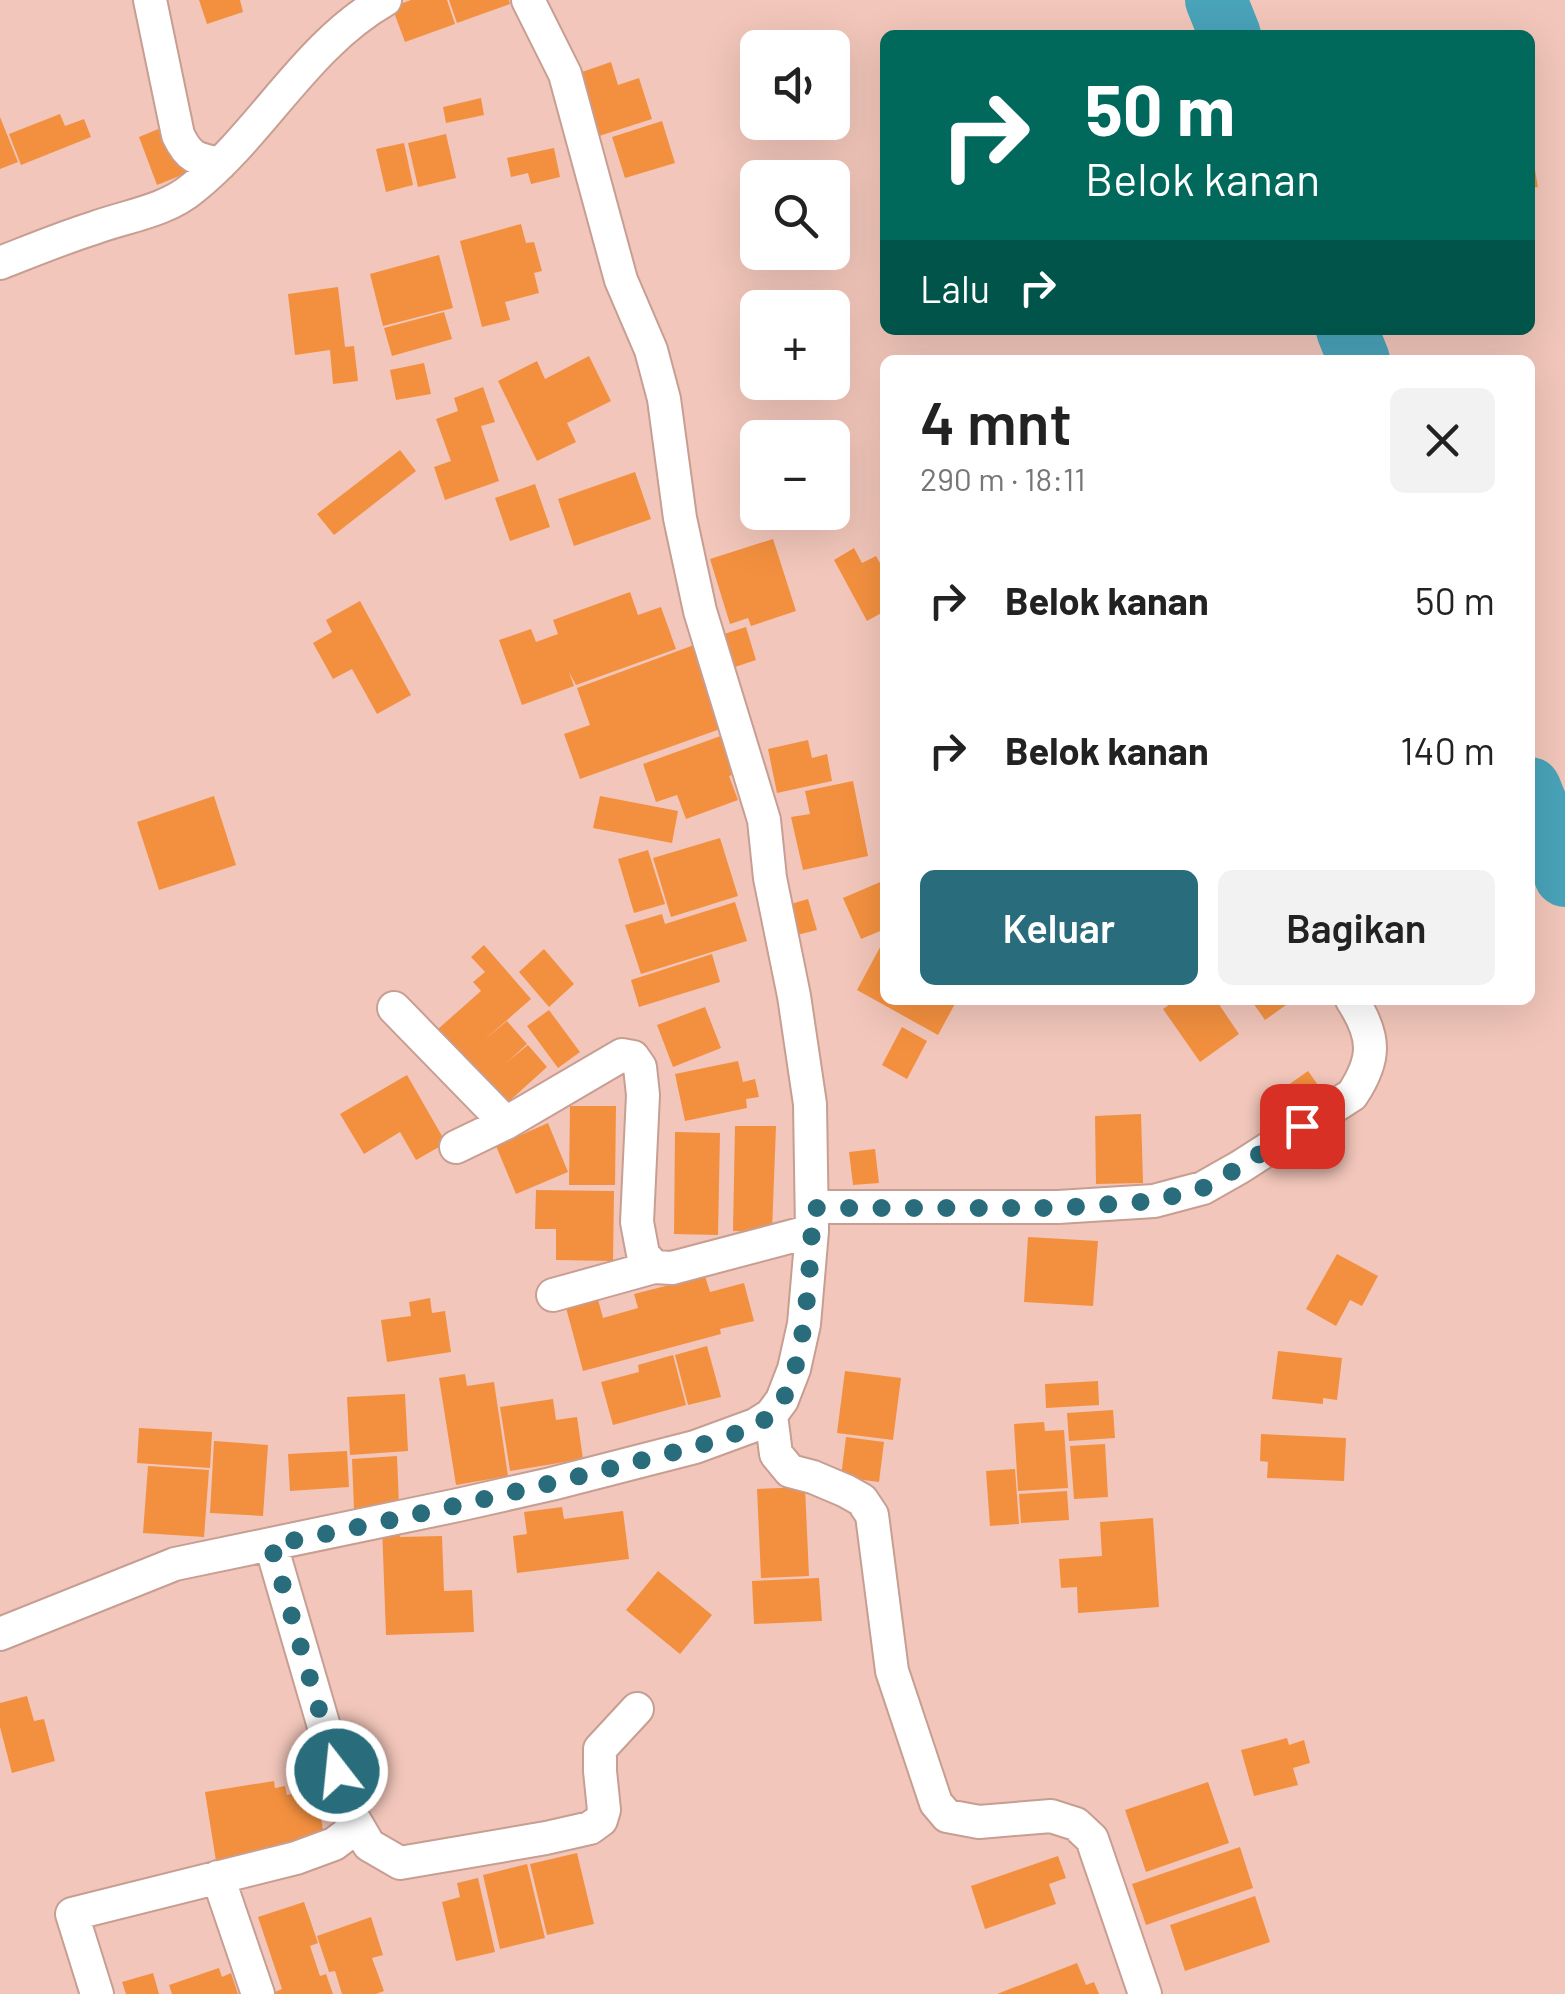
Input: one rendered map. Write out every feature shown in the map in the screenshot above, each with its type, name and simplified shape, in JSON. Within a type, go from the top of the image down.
[{"type":"street","points":[[150,0],[184,149],[196,159],[220,164]]},
{"type":"street","points":[[0,262],[179,199],[220,164],[313,59],[385,0]]},
{"type":"street","points":[[0,1634],[175,1564],[552,1484],[696,1447],[772,1415],[794,1369],[804,1324],[812,1219],[810,1104],[794,996],[770,878],[764,820],[700,610],[680,518],[664,399],[651,350],[622,280],[565,74],[528,0]]},
{"type":"street","points":[[553,1295],[654,1268],[672,1268],[812,1219],[1114,1205],[1154,1201],[1203,1188],[1352,1095],[1363,1079],[1372,1044],[1355,1005]]},
{"type":"street","points":[[394,1008],[506,1123]]},
{"type":"street","points":[[456,1148],[610,1061],[622,1055],[633,1057],[640,1067],[643,1095],[636,1222],[643,1254],[654,1268]]},
{"type":"street","points":[[772,1415],[776,1454],[790,1472],[846,1490],[862,1500],[872,1515],[892,1672],[936,1803],[947,1816],[961,1819],[979,1822],[1051,1816],[1076,1824],[1084,1831],[1092,1839],[1103,1866],[1145,1994]]},
{"type":"street","points":[[271,1545],[348,1809],[369,1845],[400,1863],[590,1828],[601,1820],[604,1810],[600,1749],[637,1709]]},
{"type":"street","points":[[97,1994],[72,1914],[296,1858],[334,1844],[358,1826]]},
{"type":"street","points":[[218,1877],[258,1994]]},
{"type":"building","points":[[199,0],[240,0],[243,12],[207,24]]},
{"type":"building","points":[[411,0],[447,0],[455,24],[405,42],[392,7]]},
{"type":"building","points":[[449,0],[509,0],[510,4],[457,23]]},
{"type":"building","points":[[611,62],[618,85],[639,78],[652,119],[599,136],[579,73]]},
{"type":"building","points":[[481,98],[484,115],[446,123],[443,107]]},
{"type":"building","points":[[60,114],[65,126],[84,119],[91,137],[21,165],[9,134]]},
{"type":"building","points":[[0,117],[18,162],[0,169]]},
{"type":"building","points":[[662,121],[675,163],[625,178],[612,137]]},
{"type":"building","points":[[168,125],[187,173],[157,185],[139,137]]},
{"type":"building","points":[[446,134],[456,178],[418,187],[408,143]]},
{"type":"building","points":[[404,143],[413,185],[386,192],[376,149]]},
{"type":"building","points":[[554,148],[560,177],[531,184],[528,173],[511,177],[507,158]]},
{"type":"building","points":[[521,224],[526,243],[534,242],[542,271],[534,273],[539,293],[505,302],[510,320],[482,327],[460,241]]},
{"type":"building","points":[[439,255],[453,308],[383,326],[370,274]]},
{"type":"building","points":[[338,287],[345,347],[354,346],[358,381],[333,384],[330,350],[295,355],[288,294]]},
{"type":"building","points":[[444,312],[452,339],[392,356],[384,328]]},
{"type":"building","points":[[589,356],[611,401],[567,423],[576,442],[537,461],[498,381],[537,361],[545,379]]},
{"type":"building","points":[[424,363],[431,394],[396,400],[390,370]]},
{"type":"building","points":[[483,387],[495,422],[481,426],[499,481],[445,500],[434,467],[451,461],[436,419],[458,411],[454,398]]},
{"type":"building","points":[[400,450],[416,471],[334,535],[317,514]]},
{"type":"building","points":[[635,472],[651,519],[574,546],[558,499]]},
{"type":"building","points":[[535,484],[550,527],[510,541],[495,498]]},
{"type":"building","points":[[773,539],[796,611],[751,626],[748,618],[730,624],[710,559]]},
{"type":"building","points":[[854,548],[862,563],[876,556],[880,563],[880,614],[867,621],[834,560]]},
{"type":"building","points":[[630,592],[638,615],[661,607],[676,649],[576,685],[569,672],[574,686],[522,705],[499,640],[531,629],[536,642],[558,634],[553,620]]},
{"type":"building","points":[[360,601],[411,695],[377,714],[352,669],[333,679],[313,643],[332,632],[326,620]]},
{"type":"building","points":[[746,627],[756,660],[732,668],[721,635]]},
{"type":"building","points":[[694,645],[723,728],[580,779],[564,734],[590,725],[577,688]]},
{"type":"building","points":[[729,733],[743,771],[729,776],[738,800],[686,819],[677,795],[656,802],[643,764]]},
{"type":"building","points":[[808,740],[812,758],[827,754],[832,781],[777,793],[768,749]]},
{"type":"building","points":[[853,781],[868,856],[803,870],[791,817],[810,814],[805,791]]},
{"type":"building","points":[[214,796],[236,865],[159,890],[137,822]]},
{"type":"building","points":[[600,796],[678,811],[672,843],[593,828]]},
{"type":"building","points":[[720,838],[738,896],[671,917],[653,858]]},
{"type":"building","points":[[648,850],[665,904],[634,913],[618,859]]},
{"type":"building","points":[[880,882],[880,931],[861,939],[843,898]]},
{"type":"building","points":[[808,899],[817,930],[793,936],[784,906]]},
{"type":"building","points":[[735,902],[747,941],[641,974],[625,925],[662,914],[665,924]]},
{"type":"building","points":[[484,945],[531,999],[483,1041],[507,1021],[527,1044],[506,1063],[528,1045],[547,1067],[506,1104],[438,1029],[481,991],[473,982],[485,972],[471,957]]},
{"type":"building","points":[[880,947],[880,1003],[857,990]]},
{"type":"building","points":[[544,949],[574,984],[549,1007],[519,972]]},
{"type":"building","points":[[712,954],[720,982],[639,1007],[631,980]]},
{"type":"building","points":[[884,1005],[954,1005],[938,1035]]},
{"type":"building","points":[[1169,1005],[1219,1005],[1239,1034],[1200,1062],[1163,1009]]},
{"type":"building","points":[[1254,1005],[1286,1005],[1265,1020]]},
{"type":"building","points":[[705,1007],[721,1048],[673,1067],[657,1025]]},
{"type":"building","points":[[549,1010],[580,1052],[558,1068],[527,1026]]},
{"type":"building","points":[[902,1027],[927,1041],[907,1079],[882,1065]]},
{"type":"building","points":[[738,1061],[743,1082],[755,1079],[759,1097],[746,1099],[747,1108],[685,1121],[675,1074]]},
{"type":"building","points":[[1308,1071],[1328,1099],[1290,1126],[1270,1098]]},
{"type":"building","points":[[407,1075],[446,1143],[416,1160],[400,1132],[364,1154],[340,1114]]},
{"type":"building","points":[[570,1106],[616,1106],[615,1185],[569,1185]]},
{"type":"building","points":[[1141,1114],[1143,1183],[1096,1184],[1095,1116]]},
{"type":"building","points":[[548,1123],[568,1172],[516,1194],[496,1146]]},
{"type":"building","points":[[735,1126],[776,1126],[772,1232],[733,1231]]},
{"type":"building","points":[[675,1132],[720,1133],[718,1235],[674,1234]]},
{"type":"building","points":[[875,1149],[879,1183],[853,1185],[849,1152]]},
{"type":"building","points":[[536,1190],[614,1191],[613,1261],[556,1260],[556,1229],[535,1229]]},
{"type":"building","points":[[1028,1237],[1098,1241],[1093,1306],[1024,1302]]},
{"type":"building","points":[[1337,1254],[1378,1276],[1362,1306],[1350,1300],[1336,1326],[1306,1309]]},
{"type":"building","points":[[705,1276],[710,1292],[744,1283],[754,1321],[720,1329],[721,1334],[583,1371],[565,1304],[597,1296],[603,1318],[638,1308],[634,1294]]},
{"type":"building","points":[[430,1298],[432,1313],[445,1311],[451,1352],[387,1362],[381,1320],[411,1316],[409,1302]]},
{"type":"building","points":[[707,1346],[721,1397],[688,1405],[675,1355]]},
{"type":"building","points":[[1278,1351],[1342,1358],[1337,1400],[1323,1398],[1323,1404],[1272,1399]]},
{"type":"building","points":[[673,1355],[686,1405],[613,1425],[601,1382],[639,1372],[638,1365]]},
{"type":"building","points":[[845,1371],[901,1378],[893,1440],[837,1433]]},
{"type":"building","points":[[465,1374],[467,1386],[494,1382],[508,1476],[456,1485],[439,1378]]},
{"type":"building","points":[[1098,1381],[1099,1405],[1046,1408],[1045,1384]]},
{"type":"building","points":[[405,1394],[408,1451],[350,1455],[347,1397]]},
{"type":"building","points":[[553,1399],[556,1420],[577,1417],[583,1459],[510,1471],[500,1407]]},
{"type":"building","points":[[1113,1410],[1115,1438],[1069,1441],[1067,1413]]},
{"type":"building","points":[[1044,1422],[1045,1431],[1064,1430],[1068,1488],[1018,1491],[1014,1424]]},
{"type":"building","points":[[139,1428],[212,1432],[210,1468],[137,1463]]},
{"type":"building","points":[[1261,1434],[1346,1438],[1344,1481],[1267,1478],[1268,1462],[1260,1461]]},
{"type":"building","points":[[846,1437],[884,1442],[879,1482],[841,1477]]},
{"type":"building","points":[[214,1441],[268,1445],[263,1516],[210,1513]]},
{"type":"building","points":[[1105,1444],[1108,1497],[1074,1499],[1070,1446]]},
{"type":"building","points":[[347,1451],[349,1487],[290,1491],[288,1454]]},
{"type":"building","points":[[397,1456],[399,1505],[354,1509],[352,1459]]},
{"type":"building","points":[[148,1466],[209,1470],[204,1537],[143,1533]]},
{"type":"building","points":[[1015,1469],[1019,1524],[990,1526],[986,1471]]},
{"type":"building","points":[[805,1487],[809,1576],[761,1578],[757,1489]]},
{"type":"building","points":[[1067,1491],[1069,1520],[1021,1523],[1019,1494]]},
{"type":"building","points":[[562,1507],[564,1519],[623,1511],[629,1559],[517,1573],[513,1536],[527,1534],[524,1512]]},
{"type":"building","points":[[1153,1518],[1159,1607],[1078,1613],[1077,1587],[1061,1588],[1059,1559],[1102,1556],[1100,1522]]},
{"type":"building","points":[[382,1526],[399,1526],[400,1537],[442,1536],[444,1591],[472,1590],[474,1632],[386,1635]]},
{"type":"building","points":[[658,1571],[712,1615],[680,1654],[626,1610]]},
{"type":"building","points":[[819,1578],[822,1621],[754,1624],[752,1581]]},
{"type":"building","points":[[27,1696],[34,1721],[44,1719],[55,1761],[12,1773],[0,1727],[0,1703]]},
{"type":"building","points":[[1287,1738],[1289,1745],[1304,1740],[1310,1763],[1293,1768],[1298,1785],[1254,1796],[1241,1750]]},
{"type":"building","points":[[274,1781],[275,1788],[285,1786],[287,1795],[302,1792],[304,1803],[318,1800],[325,1842],[216,1861],[205,1792]]},
{"type":"building","points":[[1208,1782],[1229,1843],[1146,1872],[1125,1810]]},
{"type":"building","points":[[1240,1847],[1253,1888],[1146,1925],[1132,1884]]},
{"type":"building","points":[[577,1853],[594,1924],[547,1935],[530,1864]]},
{"type":"building","points":[[1058,1856],[1066,1878],[1049,1884],[1056,1904],[985,1929],[971,1886]]},
{"type":"building","points":[[527,1864],[545,1938],[500,1949],[483,1875]]},
{"type":"building","points":[[478,1878],[495,1952],[456,1961],[442,1902],[460,1897],[457,1883]]},
{"type":"building","points":[[1255,1896],[1270,1942],[1185,1971],[1170,1925]]},
{"type":"building","points":[[304,1902],[318,1943],[310,1946],[320,1976],[326,1974],[333,1994],[270,1994],[282,1989],[258,1917]]},
{"type":"building","points":[[371,1917],[383,1955],[372,1958],[384,1991],[342,1994],[335,1971],[329,1972],[317,1936]]},
{"type":"building","points":[[1077,1963],[1086,1985],[1094,1982],[1099,1994],[997,1994]]},
{"type":"building","points":[[219,1968],[222,1977],[231,1973],[238,1994],[172,1994],[169,1985]]},
{"type":"building","points":[[153,1973],[159,1994],[126,1994],[122,1982]]},
{"type":"waterway","points":[[1216,0],[1228,30]]},
{"type":"waterway","points":[[1349,335],[1357,355]]},
{"type":"waterway","points":[[1535,801],[1565,876]]},
{"type":"route","points":[[337,1771],[271,1545],[552,1484],[696,1447],[772,1415],[794,1369],[804,1324],[813,1208],[1058,1208],[1154,1201],[1203,1188],[1302,1126]]}]
